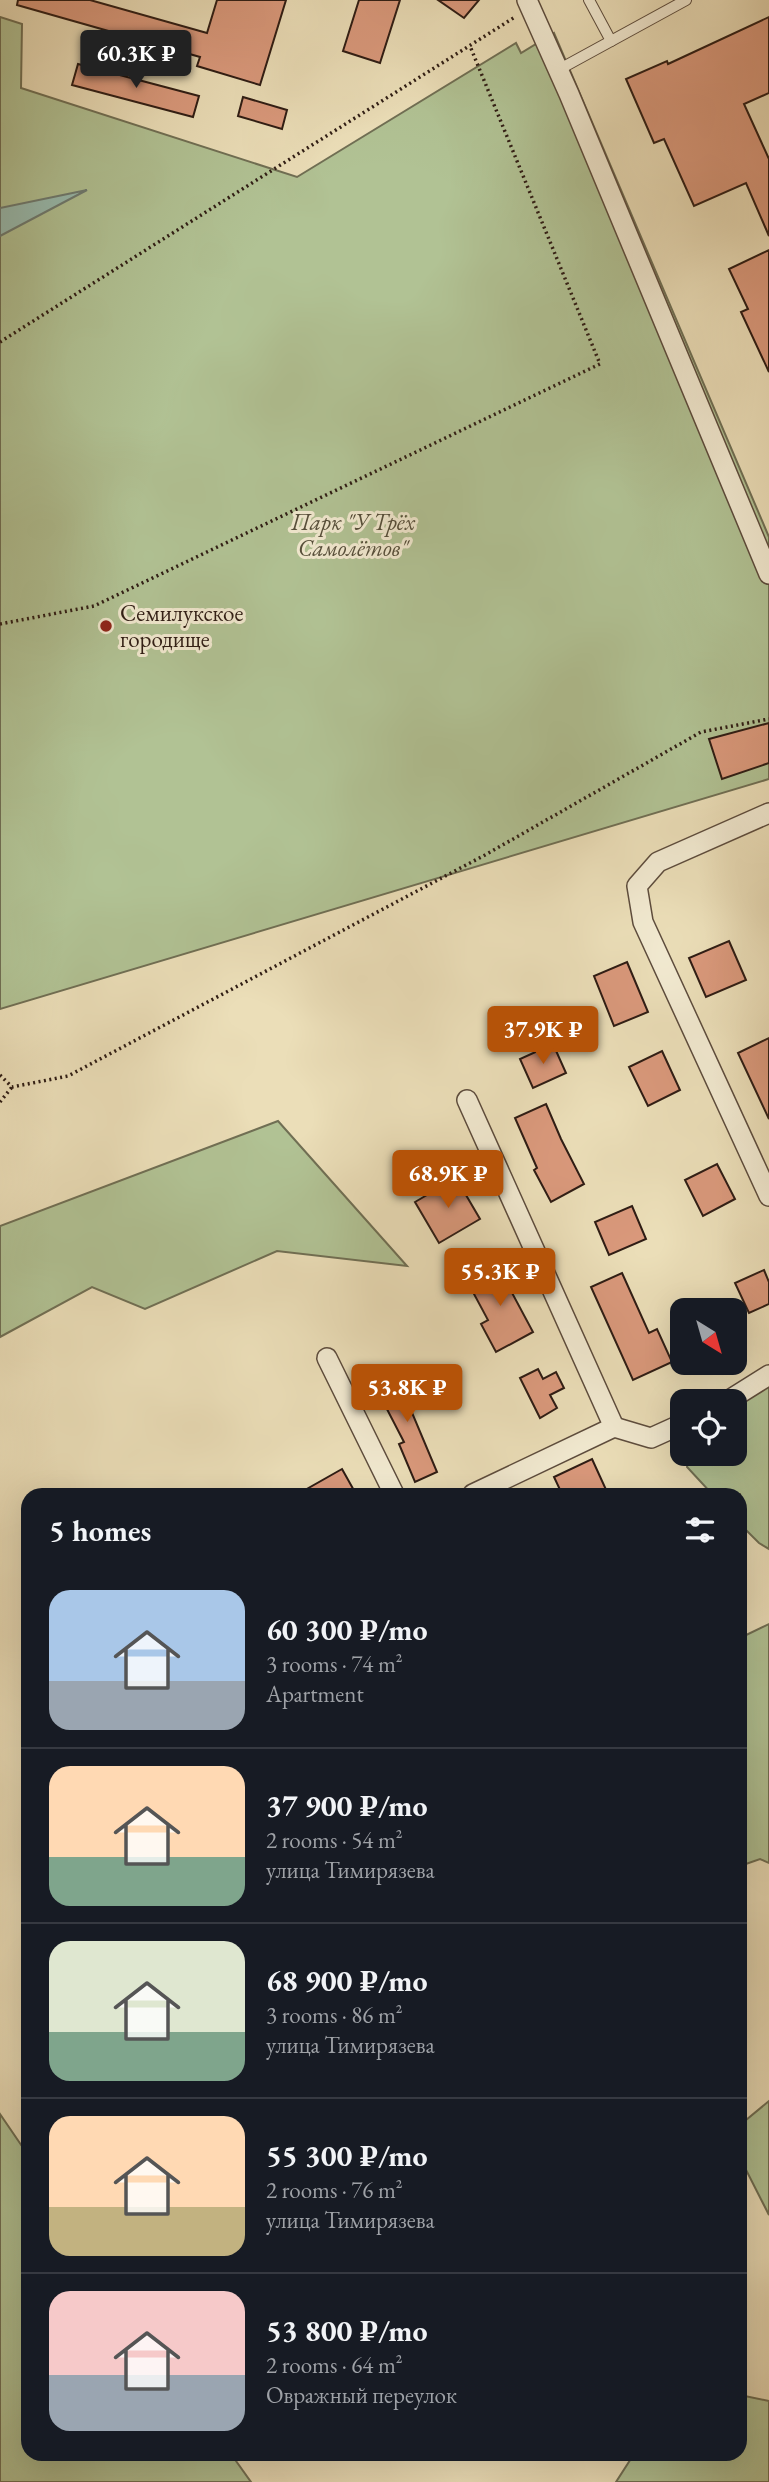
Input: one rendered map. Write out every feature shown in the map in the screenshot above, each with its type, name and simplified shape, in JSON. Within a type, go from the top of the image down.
[{"type":"street","points":[[528,4],[769,574]]},
{"type":"street","points":[[769,813],[658,862],[637,886],[643,922],[769,1196]]},
{"type":"street","points":[[467,1100],[614,1427]]},
{"type":"street","points":[[327,1358],[391,1488]]},
{"type":"street","points":[[747,1389],[769,1375]]},
{"type":"street","points":[[486,1488],[614,1427],[651,1438],[670,1429]]},
{"type":"lane","points":[[589,0],[611,41]]},
{"type":"lane","points":[[558,70],[686,0]]},
{"type":"path","points":[[0,342],[470,46],[528,4]]},
{"type":"path","points":[[0,624],[94,606],[600,364],[470,46]]},
{"type":"path","points":[[0,1102],[12,1087],[68,1076],[485,855],[701,732],[769,719]]},
{"type":"path","points":[[0,1075],[12,1087]]},
{"type":"green space","name":"Парк \"У Трёх Самолётов\"","points":[[0,17],[22,24],[21,88],[297,177],[516,43],[521,53],[554,33],[769,537],[769,779],[0,1009]]},
{"type":"green space","points":[[278,1121],[407,1266],[277,1251],[145,1309],[92,1287],[0,1337],[0,1226]]},
{"type":"green space","points":[[769,1384],[769,1549],[747,1531],[747,1488],[706,1488],[687,1467],[747,1466],[747,1399]]},
{"type":"green space","points":[[769,1624],[769,1863],[760,1859],[747,1864],[747,1635]]},
{"type":"green space","points":[[769,2101],[769,2215],[747,2172],[747,2119]]},
{"type":"green space","points":[[0,2114],[21,2145],[21,2461],[236,2461],[251,2482],[0,2482]]},
{"type":"green space","points":[[747,2396],[769,2401],[769,2482],[616,2482],[630,2461],[747,2461]]},
{"type":"water","points":[[87,190],[0,236],[0,208]]},
{"type":"building","points":[[18,0],[90,0],[207,33],[217,0],[286,0],[260,85],[197,66],[200,57],[17,5]]},
{"type":"building","points":[[359,0],[400,0],[380,63],[343,51]]},
{"type":"building","points":[[438,0],[479,0],[464,18]]},
{"type":"building","points":[[769,17],[769,93],[744,104],[769,159],[769,236],[746,183],[694,206],[664,139],[654,143],[626,79],[667,61],[668,64]]},
{"type":"building","points":[[78,64],[199,96],[193,117],[72,85]]},
{"type":"building","points":[[243,97],[287,110],[282,129],[238,116]]},
{"type":"building","points":[[769,250],[769,372],[741,312],[748,309],[729,269]]},
{"type":"building","points":[[769,723],[769,763],[722,779],[709,739]]},
{"type":"building","points":[[729,941],[746,980],[706,997],[689,958]]},
{"type":"building","points":[[627,962],[648,1012],[614,1026],[594,976]]},
{"type":"building","points":[[769,1038],[769,1119],[738,1053]]},
{"type":"building","points":[[553,1044],[566,1073],[533,1088],[520,1059]]},
{"type":"building","points":[[662,1051],[680,1090],[648,1106],[629,1067]]},
{"type":"building","points":[[546,1104],[584,1184],[551,1202],[534,1170],[537,1168],[515,1118]]},
{"type":"building","points":[[717,1164],[735,1199],[703,1216],[685,1180]]},
{"type":"building","points":[[456,1178],[480,1219],[439,1243],[415,1202]]},
{"type":"building","points":[[632,1206],[646,1239],[609,1255],[595,1222]]},
{"type":"building","points":[[501,1263],[515,1289],[511,1291],[533,1332],[496,1352],[481,1324],[488,1320],[467,1281]]},
{"type":"building","points":[[764,1270],[769,1282],[769,1304],[749,1313],[747,1298],[742,1298],[735,1283]]},
{"type":"building","points":[[622,1273],[649,1333],[657,1329],[670,1363],[633,1380],[591,1287]]},
{"type":"building","points":[[538,1369],[543,1379],[556,1372],[564,1388],[550,1395],[557,1408],[540,1418],[520,1378]]},
{"type":"building","points":[[405,1371],[421,1402],[410,1408],[437,1472],[415,1482],[399,1444],[404,1442],[375,1386]]},
{"type":"building","points":[[592,1459],[605,1488],[559,1488],[554,1477]]},
{"type":"building","points":[[342,1469],[353,1488],[309,1488]]},
{"type":"place","name":"Семилукское городище","points":[[106,626]]}]
